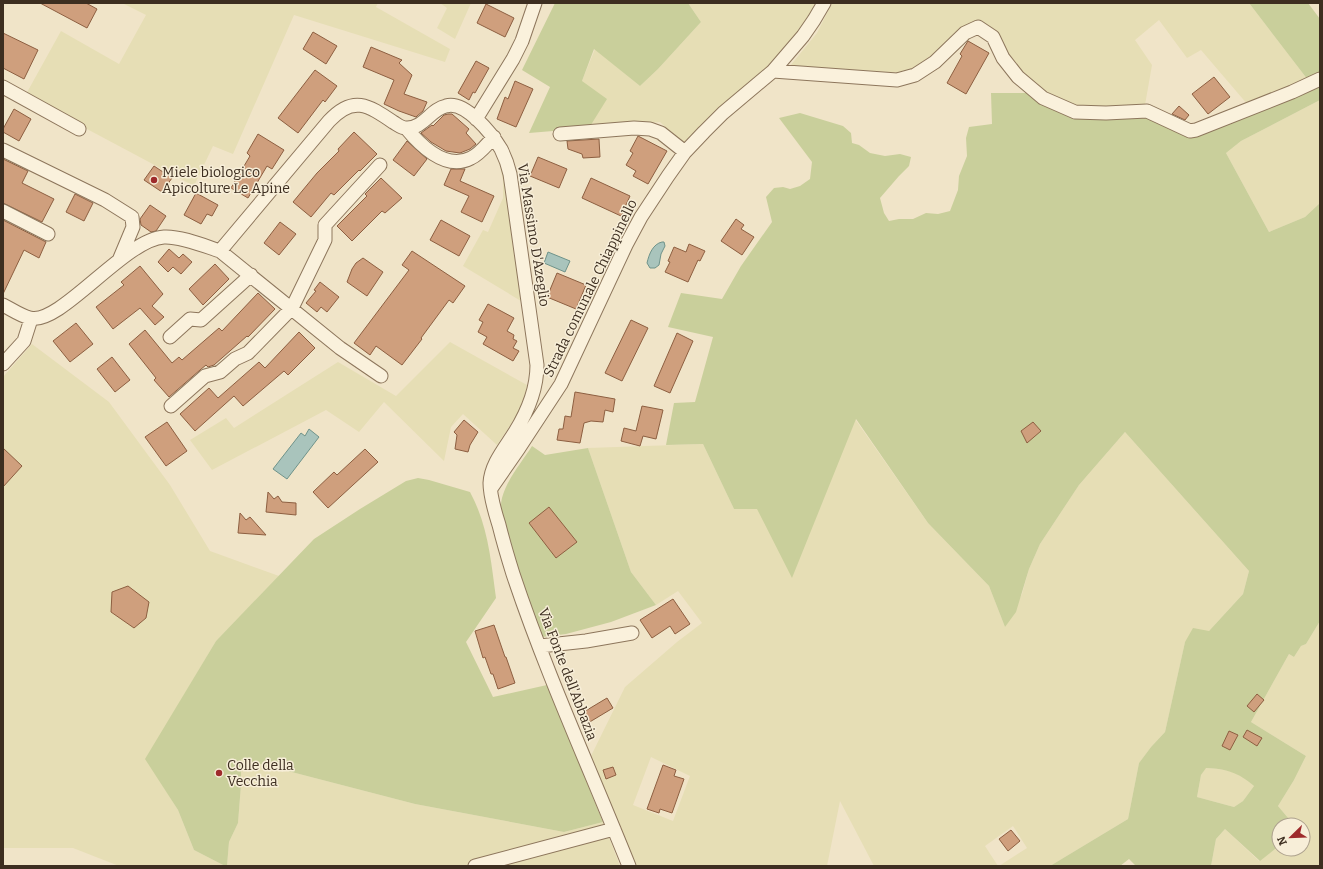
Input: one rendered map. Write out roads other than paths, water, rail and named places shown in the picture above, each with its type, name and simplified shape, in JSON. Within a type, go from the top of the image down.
[{"type":"street","points":[[476,118],[513,59],[522,41],[535,3]]},
{"type":"street","name":"Strada comunale Chiappinello","points":[[490,488],[519,448],[560,384],[600,297],[633,232],[656,193],[685,152],[723,113],[772,71],[806,32],[824,3]]},
{"type":"street","points":[[772,71],[897,80],[915,75],[935,62],[965,33],[978,28],[993,37],[1003,58],[1018,77],[1043,98],[1075,112],[1106,114],[1147,110],[1190,131],[1196,130],[1292,92],[1320,79]]},
{"type":"street","points":[[3,87],[79,129]]},
{"type":"street","points":[[220,251],[329,120],[342,109],[350,105],[363,104],[374,109],[400,126],[406,128],[424,147],[441,158],[454,161],[460,162],[471,158],[494,137]]},
{"type":"street","name":"Via Massimo D'Azeglio","points":[[406,128],[418,125],[438,109],[449,105],[458,106],[476,118],[494,137],[506,158],[510,174],[535,346],[537,374],[532,397],[521,422],[496,462],[490,488]]},
{"type":"street","points":[[560,134],[634,128],[650,129],[661,133],[685,152]]},
{"type":"street","points":[[3,150],[105,200],[132,217],[133,227],[120,260]]},
{"type":"street","points":[[172,406],[206,376],[220,372],[235,359],[248,353],[292,308],[325,240],[325,225],[380,166]]},
{"type":"street","points":[[3,211],[48,234]]},
{"type":"street","points":[[3,305],[31,319],[39,318],[67,303],[131,250],[142,244],[163,236],[185,240],[220,251],[340,348],[382,376]]},
{"type":"street","points":[[170,337],[190,319],[201,320],[251,275]]},
{"type":"street","points":[[3,364],[24,341],[31,319]]},
{"type":"street","name":"Via Fonte dell'Abbazia","points":[[490,488],[510,563],[540,646],[583,757],[629,866]]},
{"type":"street","points":[[540,646],[586,641],[632,633]]},
{"type":"street","points":[[475,866],[614,829]]},
{"type":"water","points":[[664,242],[665,246],[661,254],[659,265],[655,268],[650,268],[647,263],[650,253],[656,245]]},
{"type":"water","points":[[548,252],[570,261],[565,272],[544,263]]},
{"type":"water","points":[[309,429],[319,437],[287,479],[273,469],[301,433],[305,436]]},
{"type":"place","name":"Miele biologico Apicolture Le Apine","points":[[154,180]]},
{"type":"place","name":"Colle della Vecchia","points":[[219,773]]}]
